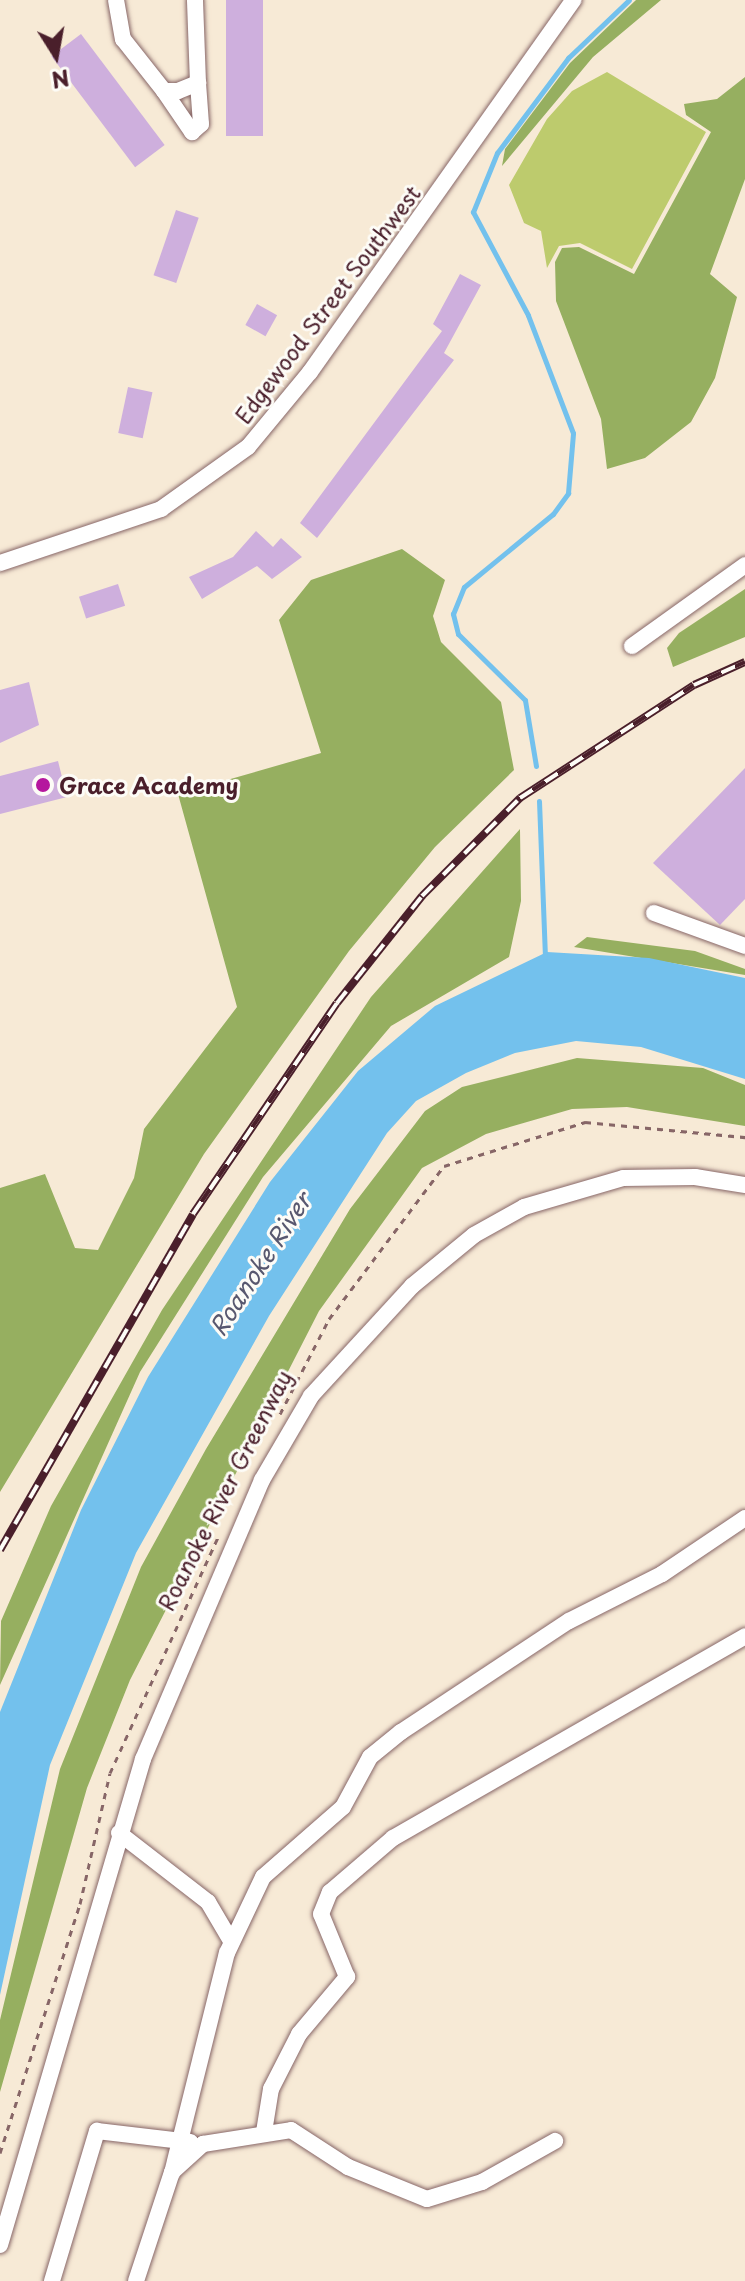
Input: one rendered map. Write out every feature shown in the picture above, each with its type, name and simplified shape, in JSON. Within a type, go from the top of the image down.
[{"type":"street","points":[[116,0],[123,39],[192,132],[201,124],[195,0]]},
{"type":"street","name":"Edgewood Street Southwest","points":[[0,563],[161,509],[248,447],[310,372],[573,0]]},
{"type":"street","points":[[164,91],[198,83]]},
{"type":"street","points":[[632,646],[745,565]]},
{"type":"street","points":[[654,913],[745,946]]},
{"type":"street","points":[[0,2245],[119,1833],[187,1640],[262,1480],[352,1345],[474,1235],[524,1207],[623,1178],[695,1177],[745,1185]]},
{"type":"street","points":[[136,2281],[172,2173],[231,1941],[263,1877],[343,1807],[370,1757],[491,1670],[745,1518]]},
{"type":"street","points":[[264,2132],[271,2089],[299,2034],[347,1977],[321,1914],[330,1892],[393,1838],[745,1636]]},
{"type":"street","points":[[119,1833],[208,1902],[231,1941]]},
{"type":"street","points":[[52,2281],[97,2131],[203,2144],[291,2130],[348,2167],[427,2199],[482,2182],[555,2141]]},
{"type":"street","points":[[172,2173],[203,2144]]},
{"type":"path","name":"Roanoke River Greenway","points":[[277,1420],[329,1319],[444,1166],[585,1122],[745,1137]]},
{"type":"path","name":"Roanoke River Greenway","points":[[0,2153],[80,1904],[110,1773],[224,1526]]},
{"type":"green space","points":[[636,0],[661,0],[593,57],[502,166],[505,149],[570,63]]},
{"type":"green space","points":[[607,72],[706,132],[632,269],[580,243],[559,246],[547,268],[541,231],[524,223],[509,185],[547,119],[572,91]]},
{"type":"green space","points":[[745,77],[745,179],[710,274],[737,297],[715,378],[691,422],[645,458],[607,469],[601,419],[556,301],[555,262],[562,248],[579,247],[634,274],[711,132],[686,115],[684,104],[717,99]]},
{"type":"green space","points":[[402,549],[445,580],[433,616],[441,642],[501,702],[514,770],[435,847],[349,951],[204,1154],[0,1492],[0,1188],[45,1174],[75,1248],[98,1250],[134,1178],[144,1129],[237,1007],[178,794],[321,753],[279,620],[311,580]]},
{"type":"green space","points":[[745,589],[745,637],[673,667],[667,648],[679,633]]},
{"type":"green space","points":[[520,829],[521,901],[509,957],[391,1026],[263,1177],[140,1372],[0,1685],[1,1621],[51,1506],[162,1310],[371,997]]},
{"type":"green space","points":[[587,937],[695,951],[745,969],[745,975],[574,947]]},
{"type":"green space","points":[[577,1058],[703,1068],[745,1085],[745,1126],[627,1107],[572,1109],[486,1134],[422,1168],[319,1311],[130,1680],[87,1788],[0,2092],[0,2020],[60,1769],[141,1567],[206,1449],[350,1209],[425,1111],[462,1087]]},
{"type":"water","name":"Roanoke River","points":[[547,952],[649,958],[745,978],[745,1079],[641,1047],[576,1041],[515,1053],[466,1073],[416,1101],[387,1133],[269,1316],[136,1553],[50,1765],[0,1995],[0,1712],[81,1510],[148,1377],[270,1182],[358,1071],[435,1006]]},
{"type":"building","points":[[226,0],[263,0],[263,136],[226,136]]},
{"type":"building","points":[[81,34],[165,145],[135,167],[51,56]]},
{"type":"building","points":[[176,210],[199,218],[176,283],[154,275]]},
{"type":"building","points":[[460,274],[481,285],[444,353],[454,360],[317,538],[300,523],[442,331],[433,324]]},
{"type":"building","points":[[257,304],[277,315],[265,336],[245,325]]},
{"type":"building","points":[[128,387],[152,392],[143,438],[118,433]]},
{"type":"building","points":[[256,531],[273,547],[281,538],[302,557],[272,579],[257,566],[202,599],[189,577],[233,557]]},
{"type":"building","points":[[118,584],[125,606],[86,619],[79,597]]},
{"type":"building","points":[[29,682],[39,725],[0,743],[0,690]]},
{"type":"building","points":[[58,761],[67,797],[0,814],[0,776]]},
{"type":"building","points":[[745,768],[745,899],[720,925],[653,863]]},
{"type":"waterway","points":[[536,766],[525,700],[458,634],[453,614],[464,587],[553,514],[568,493],[573,433],[528,315],[473,212],[497,153],[568,58],[629,0]]},
{"type":"waterway","points":[[539,801],[545,957]]},
{"type":"railway","points":[[0,1550],[193,1214],[337,1003],[422,896],[520,798],[694,685],[745,662]]},
{"type":"place","name":"Grace Academy","points":[[43,785]]}]
